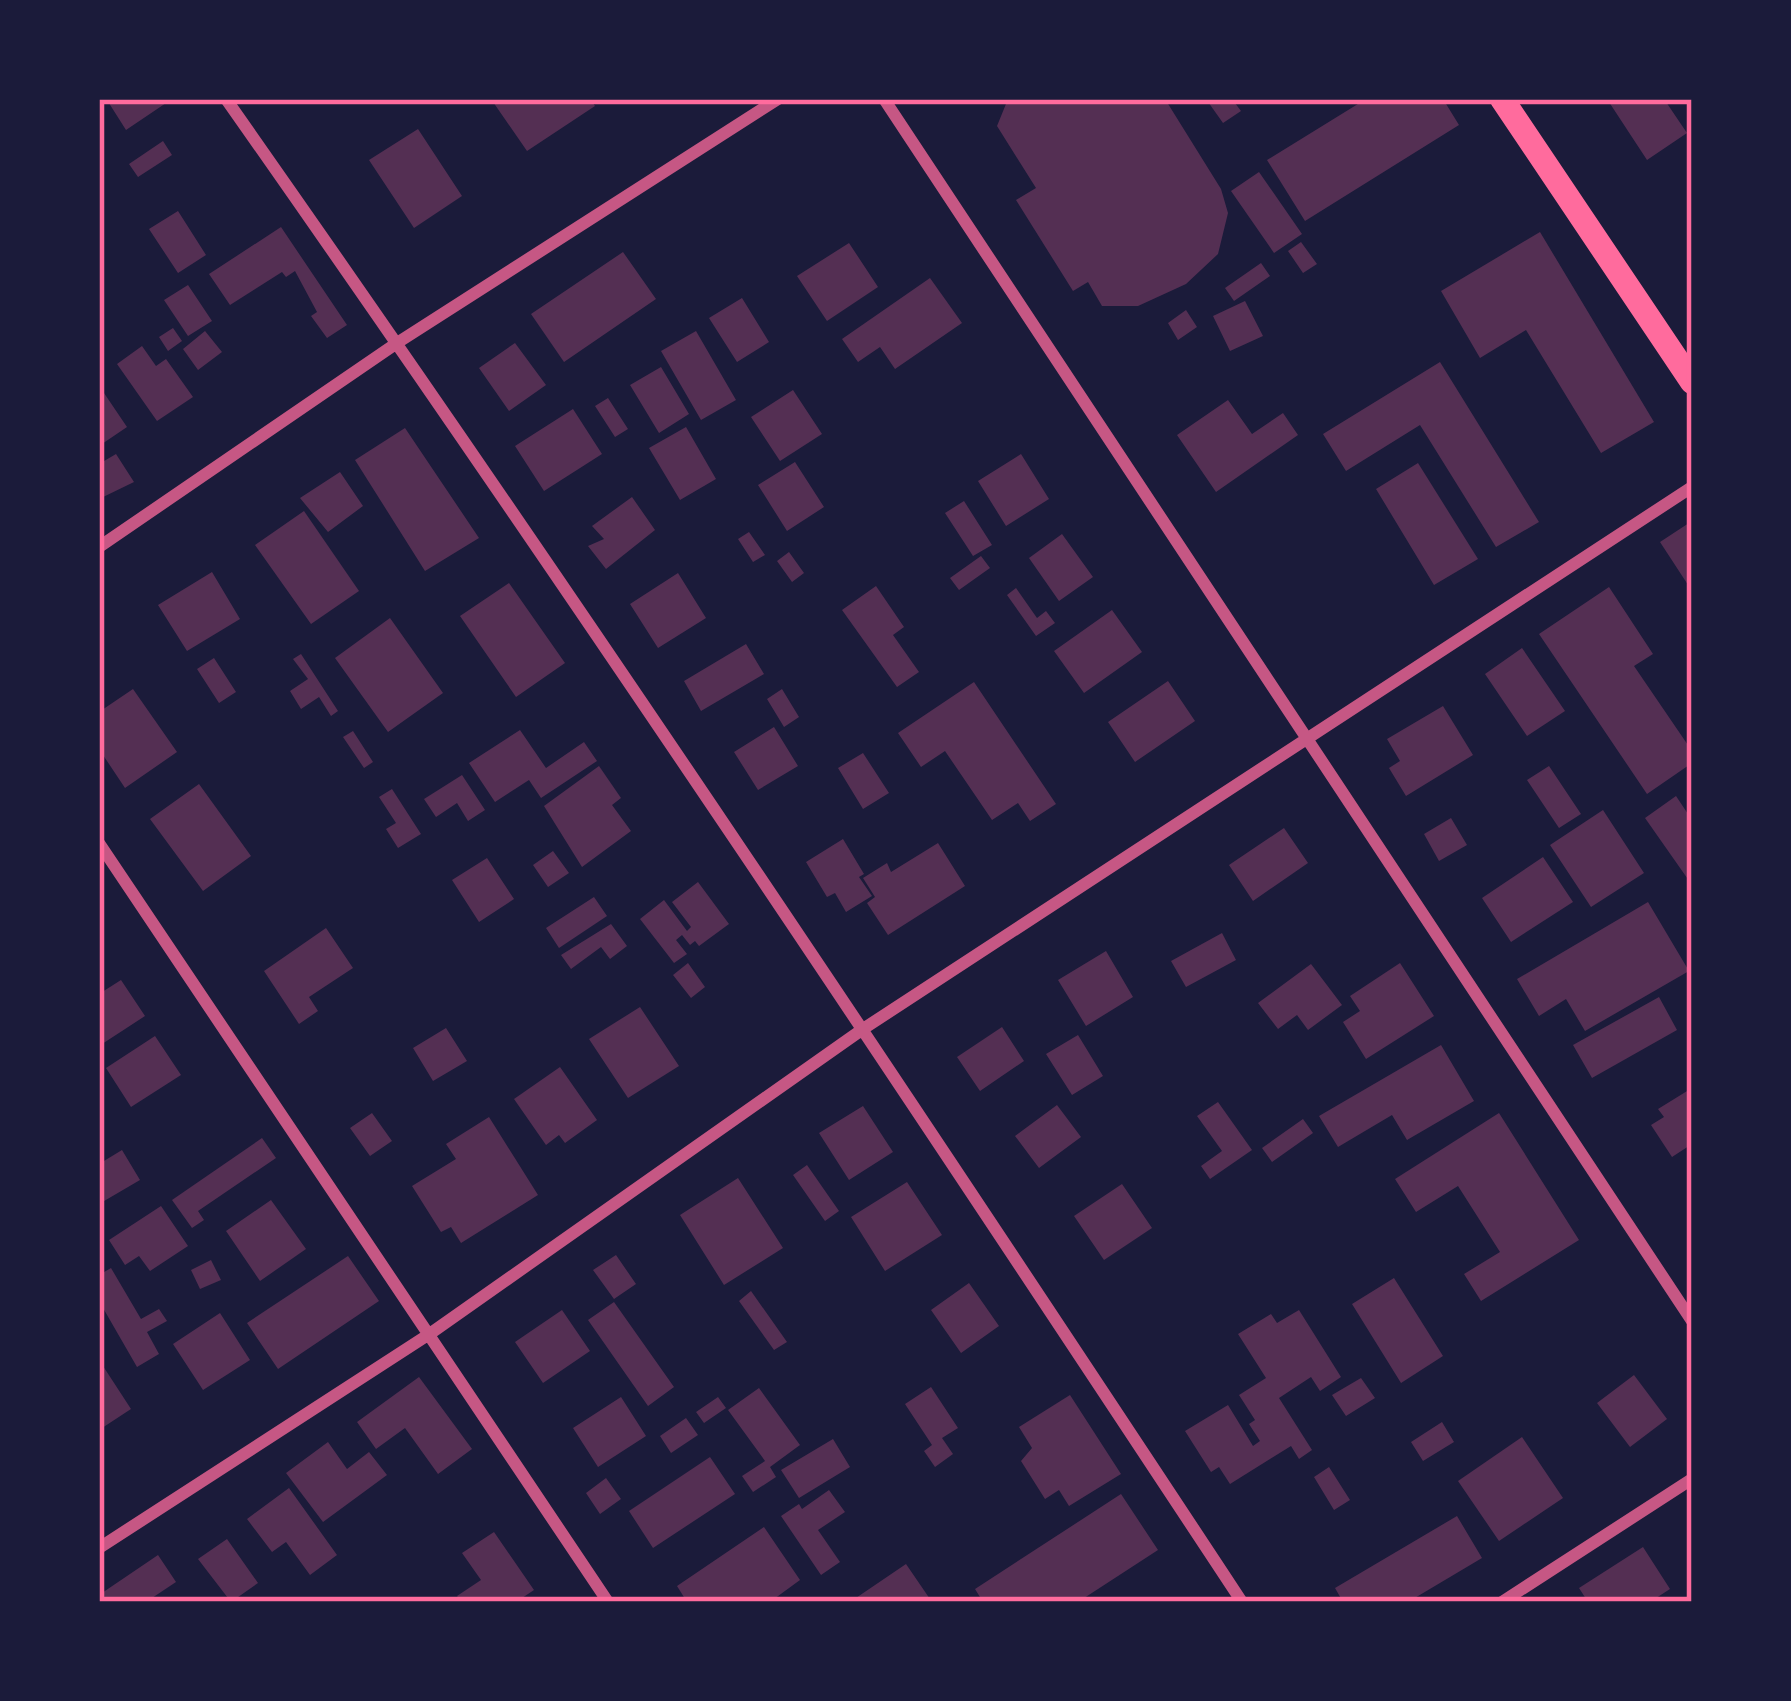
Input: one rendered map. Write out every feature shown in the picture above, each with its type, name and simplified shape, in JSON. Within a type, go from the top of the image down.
[{"type":"highway","points":[[1502,99],[1692,382]]},
{"type":"street","points":[[226,99],[863,1029],[1242,1602]]},
{"type":"street","points":[[99,547],[397,343],[778,99]]},
{"type":"street","points":[[884,99],[1692,1322]]},
{"type":"street","points":[[99,1548],[430,1333],[863,1029],[1692,487]]},
{"type":"street","points":[[99,843],[608,1602]]},
{"type":"street","points":[[1502,1602],[1692,1479]]},
{"type":"building","points":[[99,99],[172,99],[126,130],[107,100],[99,106]]},
{"type":"building","points":[[491,99],[590,99],[595,106],[527,151]]},
{"type":"building","points":[[1008,99],[1165,99],[1221,189],[1228,213],[1218,254],[1186,284],[1138,306],[1102,306],[1088,282],[1073,291],[1016,200],[1036,188],[997,126]]},
{"type":"building","points":[[1206,99],[1232,99],[1241,111],[1223,123]]},
{"type":"building","points":[[1366,99],[1443,99],[1459,125],[1305,221],[1267,160]]},
{"type":"building","points":[[1607,99],[1664,99],[1687,133],[1647,160]]},
{"type":"building","points":[[418,129],[462,196],[414,228],[369,160]]},
{"type":"building","points":[[163,141],[172,155],[138,177],[129,164]]},
{"type":"building","points":[[1259,172],[1302,234],[1274,253],[1231,191]]},
{"type":"building","points":[[178,211],[206,255],[178,273],[149,229]]},
{"type":"building","points":[[281,227],[347,325],[327,338],[311,316],[317,312],[295,271],[286,277],[282,272],[230,305],[209,274]]},
{"type":"building","points":[[1540,232],[1654,422],[1601,453],[1526,330],[1480,358],[1441,291]]},
{"type":"building","points":[[1301,242],[1317,264],[1303,273],[1288,251]]},
{"type":"building","points":[[849,243],[878,287],[827,321],[797,276]]},
{"type":"building","points":[[623,252],[656,299],[564,362],[531,314]]},
{"type":"building","points":[[1261,263],[1270,276],[1234,301],[1225,288]]},
{"type":"building","points":[[930,278],[962,323],[895,369],[880,347],[858,362],[842,339]]},
{"type":"building","points":[[188,285],[212,321],[188,336],[164,300]]},
{"type":"building","points":[[742,298],[769,342],[737,362],[709,318]]},
{"type":"building","points":[[1245,301],[1263,336],[1230,351],[1213,316]]},
{"type":"building","points":[[1186,310],[1197,327],[1178,340],[1168,323]]},
{"type":"building","points":[[173,328],[182,341],[168,351],[159,337]]},
{"type":"building","points":[[205,331],[222,352],[198,370],[183,349]]},
{"type":"building","points":[[696,331],[736,400],[701,420],[661,351]]},
{"type":"building","points":[[515,343],[546,385],[509,411],[479,368]]},
{"type":"building","points":[[142,346],[156,366],[166,359],[193,397],[157,421],[117,364]]},
{"type":"building","points":[[1440,362],[1539,522],[1496,547],[1420,425],[1346,471],[1323,434]]},
{"type":"building","points":[[661,367],[689,414],[659,433],[630,385]]},
{"type":"building","points":[[793,390],[822,434],[780,461],[751,417]]},
{"type":"building","points":[[104,393],[127,427],[99,446],[99,397]]},
{"type":"building","points":[[608,398],[628,429],[615,437],[595,406]]},
{"type":"building","points":[[1228,400],[1252,434],[1283,413],[1298,435],[1216,492],[1177,435]]},
{"type":"building","points":[[573,409],[602,454],[544,491],[515,446]]},
{"type":"building","points":[[686,427],[716,479],[680,500],[649,448]]},
{"type":"building","points":[[405,428],[479,538],[425,571],[355,460]]},
{"type":"building","points":[[116,454],[134,482],[99,499],[99,464]]},
{"type":"building","points":[[1021,454],[1049,499],[1006,526],[978,481]]},
{"type":"building","points":[[795,462],[824,507],[787,531],[758,485]]},
{"type":"building","points":[[1418,463],[1478,559],[1434,585],[1376,489]]},
{"type":"building","points":[[340,472],[363,506],[328,532],[300,498]]},
{"type":"building","points":[[632,497],[655,530],[606,569],[588,546],[604,539],[592,526]]},
{"type":"building","points":[[964,501],[992,545],[973,556],[945,513]]},
{"type":"building","points":[[304,511],[359,591],[311,624],[255,545]]},
{"type":"building","points":[[1692,521],[1692,591],[1660,542]]},
{"type":"building","points":[[749,532],[765,555],[753,562],[738,539]]},
{"type":"building","points":[[1062,534],[1093,577],[1059,601],[1029,558]]},
{"type":"building","points":[[789,552],[804,573],[792,582],[777,561]]},
{"type":"building","points":[[981,556],[990,568],[959,590],[950,578]]},
{"type":"building","points":[[212,572],[240,619],[187,651],[158,605]]},
{"type":"building","points":[[678,573],[706,618],[658,648],[630,604]]},
{"type":"building","points":[[509,583],[565,663],[516,697],[460,616]]},
{"type":"building","points":[[876,586],[904,627],[893,635],[919,672],[897,687],[842,610]]},
{"type":"building","points":[[1609,587],[1653,654],[1634,666],[1692,751],[1692,763],[1647,794],[1539,634]]},
{"type":"building","points":[[1016,588],[1037,618],[1046,611],[1055,623],[1036,636],[1007,595]]},
{"type":"building","points":[[1112,610],[1142,652],[1084,693],[1054,651]]},
{"type":"building","points":[[390,618],[443,693],[388,732],[335,658]]},
{"type":"building","points":[[746,644],[764,674],[701,711],[684,681]]},
{"type":"building","points":[[1522,648],[1565,711],[1527,736],[1485,674]]},
{"type":"building","points":[[301,654],[338,711],[331,716],[319,697],[301,709],[290,691],[308,679],[293,659]]},
{"type":"building","points":[[214,658],[236,692],[219,703],[197,669]]},
{"type":"building","points":[[1168,681],[1195,721],[1135,762],[1108,722]]},
{"type":"building","points":[[974,682],[1056,804],[1030,821],[1018,803],[992,820],[945,751],[921,767],[898,733]]},
{"type":"building","points":[[133,689],[177,752],[125,788],[99,749],[99,712]]},
{"type":"building","points":[[782,689],[799,717],[784,727],[767,699]]},
{"type":"building","points":[[1443,706],[1473,755],[1406,796],[1389,768],[1400,761],[1387,739]]},
{"type":"building","points":[[774,727],[798,766],[758,790],[734,752]]},
{"type":"building","points":[[520,730],[546,768],[584,742],[597,761],[541,798],[529,780],[495,802],[469,763]]},
{"type":"building","points":[[353,731],[373,762],[364,768],[343,737]]},
{"type":"building","points":[[863,753],[889,793],[863,809],[838,768]]},
{"type":"building","points":[[599,766],[621,798],[612,805],[631,831],[582,867],[544,806]]},
{"type":"building","points":[[1549,766],[1581,814],[1559,828],[1527,780]]},
{"type":"building","points":[[462,775],[485,810],[468,821],[457,803],[436,817],[424,799]]},
{"type":"building","points":[[199,784],[251,856],[203,891],[150,819]]},
{"type":"building","points":[[392,789],[421,834],[398,848],[386,829],[396,823],[379,797]]},
{"type":"building","points":[[1676,796],[1692,820],[1692,885],[1645,818]]},
{"type":"building","points":[[1603,810],[1644,873],[1591,907],[1550,845]]},
{"type":"building","points":[[1451,818],[1467,845],[1439,861],[1424,834]]},
{"type":"building","points":[[1284,828],[1308,863],[1253,901],[1229,865]]},
{"type":"building","points":[[843,839],[872,896],[846,912],[835,893],[827,897],[806,862]]},
{"type":"building","points":[[938,843],[965,886],[888,935],[867,903],[875,897],[863,878],[887,863],[891,872]]},
{"type":"building","points":[[553,851],[569,873],[548,887],[533,865]]},
{"type":"building","points":[[1543,857],[1573,902],[1511,942],[1482,898]]},
{"type":"building","points":[[487,858],[514,899],[479,922],[452,880]]},
{"type":"building","points":[[698,882],[729,924],[699,946],[695,941],[690,945],[682,935],[676,940],[687,954],[674,963],[640,919],[664,900],[687,931],[691,927],[672,902]]},
{"type":"building","points":[[594,897],[607,916],[559,948],[546,928]]},
{"type":"building","points":[[1648,902],[1689,971],[1585,1031],[1566,999],[1539,1016],[1517,979]]},
{"type":"building","points":[[611,924],[627,946],[610,959],[601,947],[571,969],[561,955]]},
{"type":"building","points":[[326,928],[353,968],[309,997],[318,1011],[299,1024],[264,971]]},
{"type":"building","points":[[1222,933],[1236,960],[1186,987],[1171,961]]},
{"type":"building","points":[[1106,951],[1133,997],[1086,1026],[1058,980]]},
{"type":"building","points":[[688,963],[705,987],[691,998],[673,975]]},
{"type":"building","points":[[1400,963],[1434,1016],[1366,1059],[1343,1022],[1360,1011],[1350,996]]},
{"type":"building","points":[[1311,964],[1342,1005],[1308,1030],[1297,1015],[1278,1029],[1258,1003]]},
{"type":"building","points":[[121,980],[145,1016],[99,1046],[99,994]]},
{"type":"building","points":[[1659,997],[1677,1030],[1592,1078],[1573,1045]]},
{"type":"building","points":[[640,1007],[679,1066],[628,1098],[589,1039]]},
{"type":"building","points":[[1002,1027],[1024,1061],[980,1091],[957,1057]]},
{"type":"building","points":[[446,1028],[467,1061],[433,1081],[413,1048]]},
{"type":"building","points":[[1078,1035],[1103,1076],[1072,1095],[1046,1054]]},
{"type":"building","points":[[155,1036],[181,1075],[131,1107],[106,1068]]},
{"type":"building","points":[[1441,1045],[1474,1101],[1407,1140],[1392,1115],[1338,1147],[1319,1116]]},
{"type":"building","points":[[560,1067],[597,1120],[565,1143],[559,1135],[546,1145],[514,1099]]},
{"type":"building","points":[[1692,1088],[1692,1144],[1672,1157],[1651,1125],[1664,1117],[1658,1109]]},
{"type":"building","points":[[1218,1102],[1252,1150],[1210,1179],[1201,1166],[1222,1151],[1197,1116]]},
{"type":"building","points":[[1057,1105],[1081,1137],[1039,1168],[1015,1136]]},
{"type":"building","points":[[863,1106],[893,1152],[849,1180],[819,1133]]},
{"type":"building","points":[[372,1113],[392,1141],[370,1156],[350,1128]]},
{"type":"building","points":[[1499,1113],[1579,1240],[1481,1301],[1464,1274],[1500,1252],[1458,1186],[1416,1212],[1395,1179]]},
{"type":"building","points":[[489,1117],[538,1195],[461,1243],[451,1227],[441,1232],[412,1186],[456,1159],[446,1144]]},
{"type":"building","points":[[1303,1119],[1313,1133],[1272,1162],[1262,1148]]},
{"type":"building","points":[[262,1138],[276,1158],[198,1211],[204,1220],[192,1228],[172,1200]]},
{"type":"building","points":[[122,1150],[140,1180],[99,1204],[99,1164]]},
{"type":"building","points":[[807,1165],[839,1211],[825,1221],[793,1175]]},
{"type":"building","points":[[738,1178],[783,1248],[724,1285],[680,1215]]},
{"type":"building","points":[[907,1182],[942,1235],[885,1271],[851,1217]]},
{"type":"building","points":[[1122,1184],[1152,1228],[1104,1260],[1074,1216]]},
{"type":"building","points":[[271,1200],[306,1249],[260,1281],[226,1231]]},
{"type":"building","points":[[161,1206],[188,1246],[150,1271],[139,1256],[125,1265],[109,1240]]},
{"type":"building","points":[[616,1255],[636,1284],[614,1299],[593,1270]]},
{"type":"building","points":[[348,1256],[379,1301],[278,1369],[247,1323]]},
{"type":"building","points":[[211,1260],[221,1280],[200,1289],[191,1270]]},
{"type":"building","points":[[111,1268],[141,1319],[159,1309],[167,1321],[147,1332],[159,1354],[137,1367],[99,1301],[99,1275]]},
{"type":"building","points":[[1394,1278],[1443,1356],[1401,1383],[1352,1304]]},
{"type":"building","points":[[969,1283],[999,1326],[961,1353],[931,1310]]},
{"type":"building","points":[[751,1291],[787,1342],[774,1350],[739,1301]]},
{"type":"building","points":[[614,1302],[674,1387],[648,1406],[588,1320]]},
{"type":"building","points":[[562,1310],[590,1351],[543,1383],[515,1342]]},
{"type":"building","points":[[1299,1310],[1341,1377],[1320,1391],[1311,1377],[1279,1398],[1312,1450],[1299,1459],[1291,1446],[1230,1484],[1219,1467],[1211,1472],[1185,1431],[1228,1405],[1253,1446],[1260,1441],[1249,1424],[1255,1420],[1239,1395],[1266,1378],[1238,1334],[1271,1314],[1277,1323]]},
{"type":"building","points":[[220,1313],[250,1360],[203,1390],[173,1344]]},
{"type":"building","points":[[103,1366],[131,1409],[99,1430],[99,1368]]},
{"type":"building","points":[[1634,1375],[1667,1419],[1630,1447],[1597,1403]]},
{"type":"building","points":[[419,1377],[472,1449],[438,1474],[405,1428],[376,1449],[357,1422]]},
{"type":"building","points":[[1361,1378],[1375,1398],[1346,1416],[1332,1395]]},
{"type":"building","points":[[931,1387],[958,1428],[942,1438],[953,1454],[935,1467],[924,1451],[932,1445],[905,1404]]},
{"type":"building","points":[[759,1388],[800,1445],[770,1467],[776,1477],[753,1492],[742,1476],[765,1461],[728,1410]]},
{"type":"building","points":[[1070,1395],[1121,1474],[1069,1506],[1059,1490],[1045,1499],[1021,1461],[1032,1448],[1019,1427]]},
{"type":"building","points":[[621,1397],[646,1436],[598,1467],[573,1428]]},
{"type":"building","points":[[718,1397],[726,1408],[704,1423],[696,1412]]},
{"type":"building","points":[[686,1418],[698,1435],[671,1453],[660,1436]]},
{"type":"building","points":[[1442,1422],[1454,1442],[1423,1461],[1411,1442]]},
{"type":"building","points":[[1522,1437],[1563,1498],[1499,1541],[1458,1481]]},
{"type":"building","points":[[833,1439],[850,1467],[799,1498],[781,1470]]},
{"type":"building","points":[[328,1442],[347,1469],[369,1452],[387,1475],[323,1522],[286,1473]]},
{"type":"building","points":[[710,1457],[735,1494],[653,1548],[629,1511]]},
{"type":"building","points":[[1329,1467],[1350,1500],[1334,1510],[1314,1477]]},
{"type":"building","points":[[606,1478],[621,1499],[600,1514],[586,1493]]},
{"type":"building","points":[[289,1488],[337,1555],[310,1575],[286,1542],[272,1552],[247,1519]]},
{"type":"building","points":[[829,1490],[845,1512],[818,1530],[840,1562],[821,1575],[781,1516],[799,1504],[802,1509]]},
{"type":"building","points":[[1121,1494],[1158,1550],[1078,1602],[983,1602],[975,1589]]},
{"type":"building","points":[[1457,1516],[1482,1558],[1408,1602],[1343,1602],[1335,1588]]},
{"type":"building","points":[[764,1527],[800,1580],[776,1602],[687,1602],[677,1586]]},
{"type":"building","points":[[494,1532],[534,1590],[516,1602],[462,1602],[457,1596],[481,1580],[462,1553]]},
{"type":"building","points":[[227,1539],[258,1583],[231,1602],[198,1559]]},
{"type":"building","points":[[1643,1547],[1670,1589],[1650,1602],[1588,1602],[1579,1588]]},
{"type":"building","points":[[158,1555],[176,1582],[146,1602],[99,1602],[99,1595]]},
{"type":"building","points":[[906,1564],[932,1602],[850,1602]]}]
